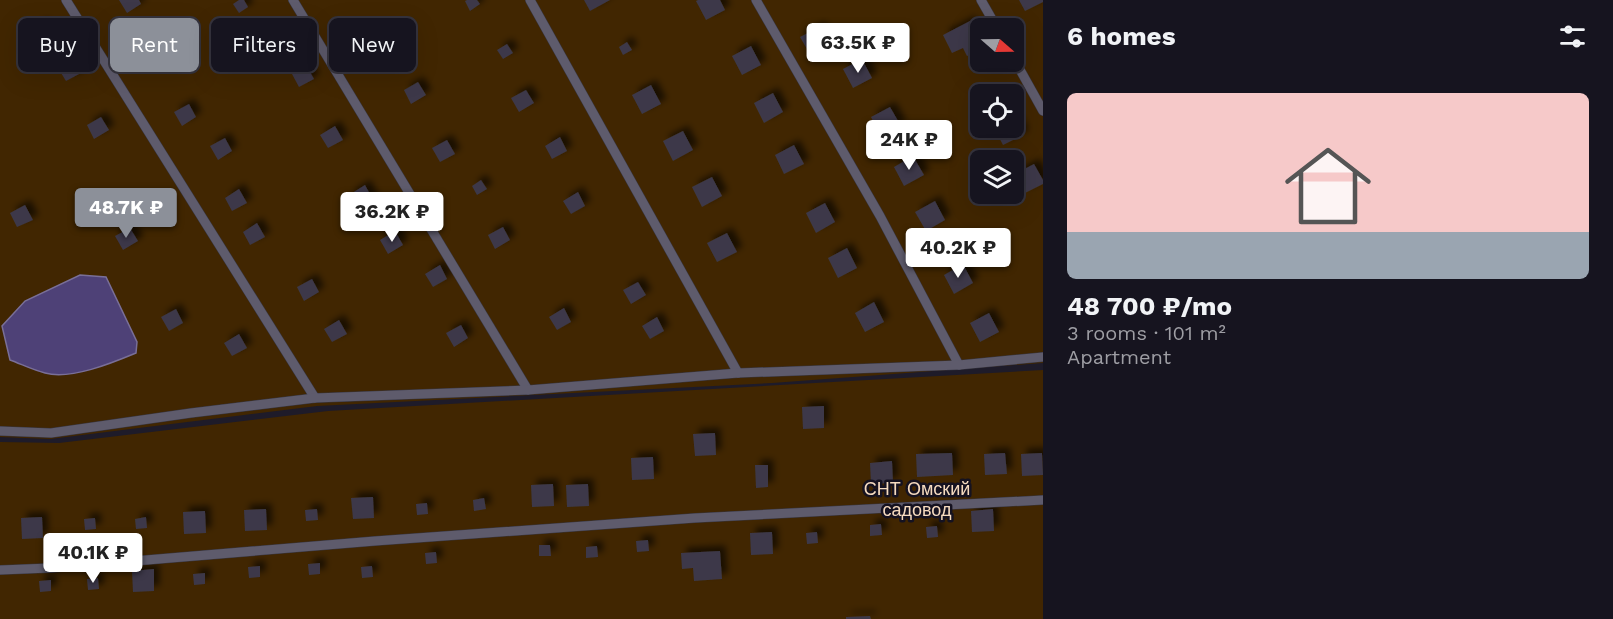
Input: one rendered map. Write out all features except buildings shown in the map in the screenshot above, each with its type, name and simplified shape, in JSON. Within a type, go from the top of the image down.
[{"type":"lane","points":[[66,0],[315,398]]},
{"type":"lane","points":[[293,0],[528,390]]},
{"type":"lane","points":[[530,0],[738,373]]},
{"type":"lane","points":[[756,0],[880,216],[959,365]]},
{"type":"lane","points":[[981,0],[991,18]]},
{"type":"lane","points":[[1021,72],[1043,111]]},
{"type":"lane","points":[[0,432],[51,433],[315,398],[528,390],[738,373],[959,365],[1043,357]]},
{"type":"lane","points":[[0,570],[695,518],[1043,500]]},
{"type":"green space","points":[[0,0],[1043,0],[1043,363],[772,383],[317,406],[50,439],[0,437]]},
{"type":"green space","name":"СНТ Омский садовод","points":[[1043,370],[1043,619],[0,619],[0,442],[59,443],[328,411]]},
{"type":"shaded area","points":[[80,275],[106,277],[137,342],[136,353],[91,369],[55,375],[10,360],[2,326],[25,301]]}]
